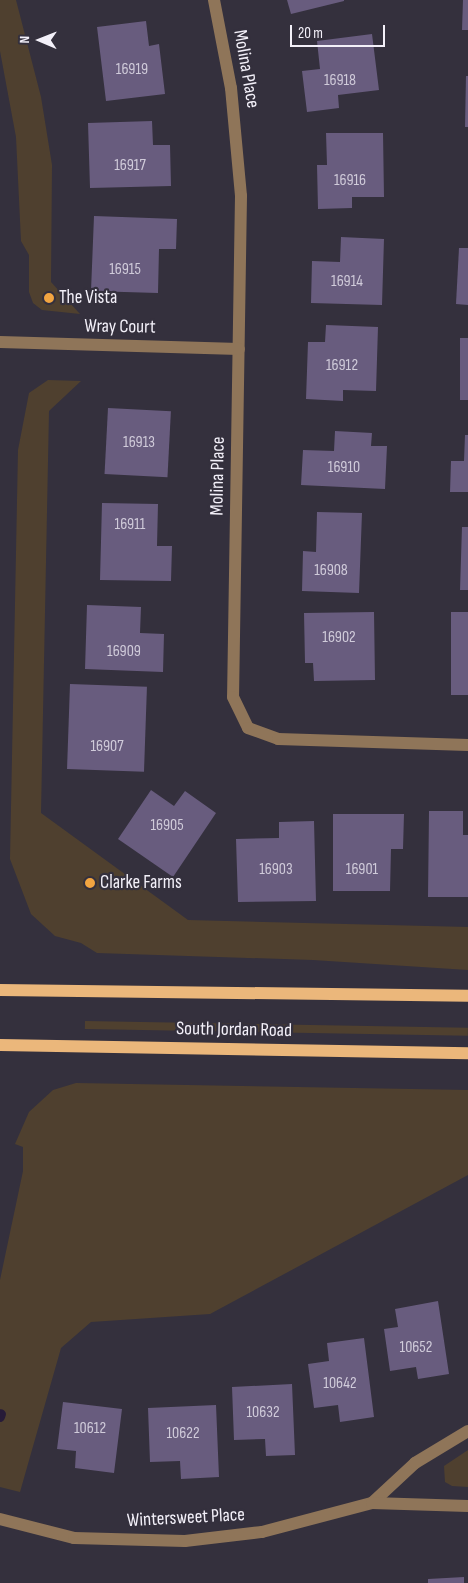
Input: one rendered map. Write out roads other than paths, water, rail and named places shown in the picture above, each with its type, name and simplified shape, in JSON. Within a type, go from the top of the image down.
[{"type":"main road","name":"South Jordan Road","points":[[0,990],[468,996]]},
{"type":"main road","name":"South Jordan Road","points":[[0,1044],[468,1053]]},
{"type":"street","name":"Molina Place","points":[[214,0],[231,88],[239,160],[239,349],[233,697],[244,721],[261,735],[278,739],[468,745]]},
{"type":"street","name":"Wray Court","points":[[0,342],[239,349]]},
{"type":"street","name":"Wintersweet Place","points":[[372,1503],[415,1463],[468,1431]]},
{"type":"street","name":"Wintersweet Place","points":[[0,1519],[74,1538],[185,1541],[262,1532],[372,1503],[468,1506]]},
{"type":"place","name":"The Vista","points":[[49,298]]},
{"type":"place","name":"Clarke Farms","points":[[90,883]]}]
